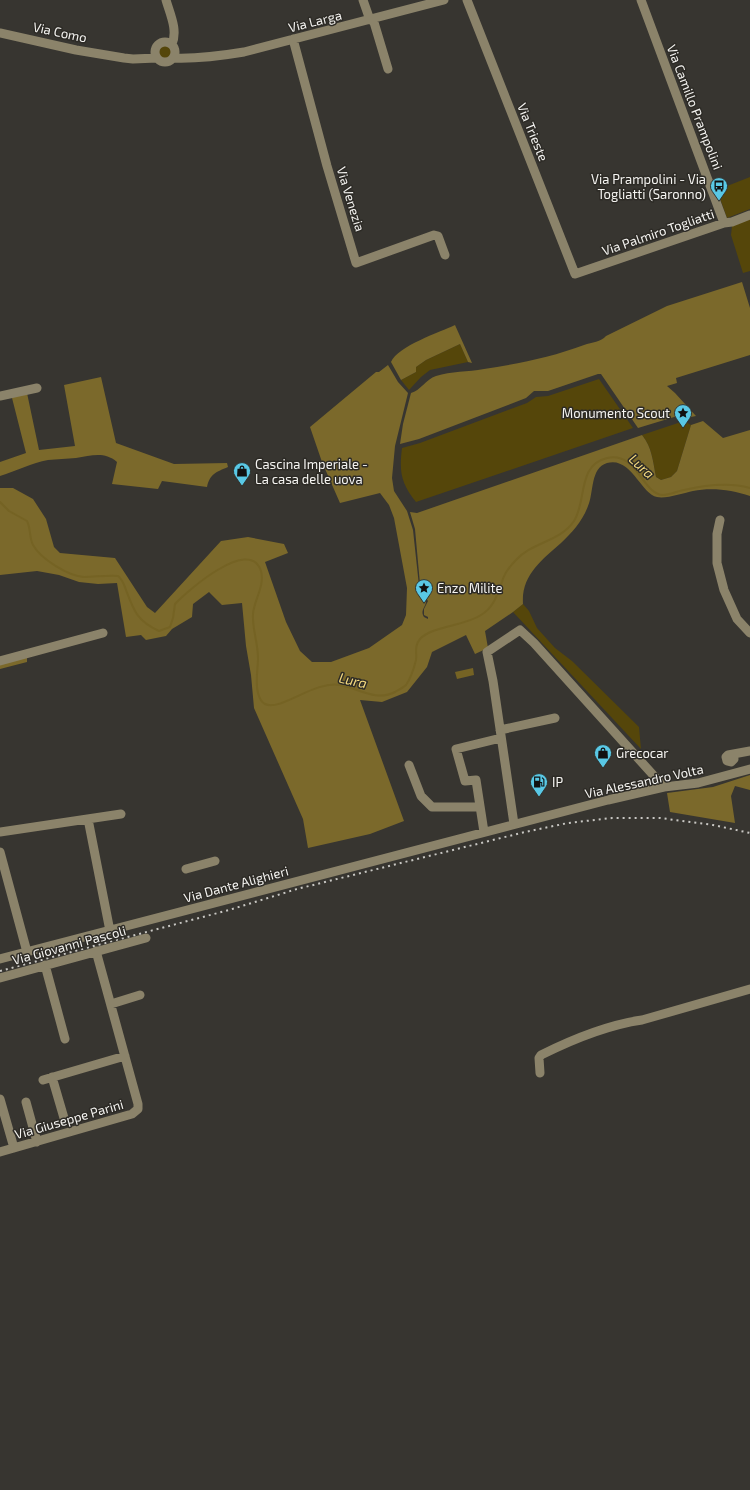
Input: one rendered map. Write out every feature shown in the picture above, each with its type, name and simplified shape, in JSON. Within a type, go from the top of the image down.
[{"type":"street","points":[[158,58],[155,53],[168,48],[174,39],[174,30],[166,0]]},
{"type":"street","points":[[363,0],[372,20],[388,69]]},
{"type":"street","name":"Via Larga","points":[[168,48],[184,57],[191,59],[222,56],[244,52],[372,20],[444,0]]},
{"type":"street","name":"Via Trieste","points":[[466,0],[575,274]]},
{"type":"street","name":"Via Camillo Prampolini","points":[[641,0],[724,223]]},
{"type":"street","name":"Via Como","points":[[0,33],[76,50],[114,56],[133,59],[158,58],[166,62],[168,48],[149,51],[138,55],[114,56]]},
{"type":"street","name":"Via Venezia","points":[[293,39],[327,166],[356,263],[434,235],[438,236],[445,255]]},
{"type":"street","name":"Via Palmiro Togliatti","points":[[575,274],[750,215]]},
{"type":"street","points":[[0,396],[37,388]]},
{"type":"street","points":[[720,520],[717,534],[717,563],[722,583],[737,619],[750,633]]},
{"type":"street","points":[[514,824],[487,652],[520,630],[664,787]]},
{"type":"street","points":[[0,661],[103,632]]},
{"type":"street","points":[[481,833],[480,807],[476,780],[465,781],[456,749],[555,718]]},
{"type":"street","points":[[733,755],[750,751]]},
{"type":"street","points":[[409,765],[421,796],[432,807],[480,807]]},
{"type":"street","name":"Via Alessandro Volta","points":[[481,833],[664,787],[698,783],[750,769]]},
{"type":"street","points":[[0,832],[121,814]]},
{"type":"street","points":[[88,819],[110,931]]},
{"type":"street","name":"Via Dante Alighieri","points":[[0,959],[481,833]]},
{"type":"street","points":[[0,852],[28,952]]},
{"type":"street","points":[[186,869],[215,861]]},
{"type":"street","name":"Via Giovanni Pascoli","points":[[0,978],[146,938]]},
{"type":"street","name":"Via Giuseppe Parini","points":[[0,1152],[132,1114],[138,1109],[138,1104],[96,951]]},
{"type":"street","points":[[45,965],[64,1039]]},
{"type":"street","points":[[540,1073],[539,1058],[541,1055],[569,1041],[626,1023],[642,1020],[750,989]]},
{"type":"street","points":[[111,1004],[140,995]]},
{"type":"street","points":[[64,1118],[47,1079],[125,1056]]},
{"type":"street","points":[[0,1099],[14,1148]]},
{"type":"street","points":[[26,1102],[37,1142]]},
{"type":"shaded area","points":[[166,45],[171,47],[173,52],[171,57],[166,59],[161,57],[159,52],[161,47]]},
{"type":"shaded area","points":[[750,177],[750,209],[727,218],[717,190]]},
{"type":"shaded area","points":[[750,219],[750,271],[743,273],[731,235],[732,226]]},
{"type":"shaded area","points":[[742,282],[750,308],[750,355],[676,378],[677,383],[667,386],[696,416],[691,417],[684,414],[638,428],[601,374],[598,374],[548,391],[534,391],[526,398],[419,439],[400,444],[403,424],[411,393],[436,376],[509,365],[560,353],[599,341],[606,336],[667,306]]},
{"type":"shaded area","points":[[455,325],[472,363],[468,362],[460,344],[426,360],[416,367],[416,372],[401,380],[391,362],[395,356],[410,345]]},
{"type":"shaded area","points":[[460,344],[468,362],[430,370],[409,390],[401,380],[416,372],[416,367],[426,360]]},
{"type":"shaded area","points":[[388,365],[398,382],[408,393],[395,446],[392,478],[394,491],[407,511],[413,530],[420,595],[426,602],[422,613],[424,617],[428,619],[428,617],[424,615],[424,609],[428,601],[421,595],[415,529],[410,512],[417,513],[642,435],[650,450],[656,477],[661,480],[671,477],[677,471],[691,425],[703,421],[723,438],[750,430],[750,496],[736,492],[707,489],[670,497],[657,497],[651,494],[623,465],[615,462],[607,463],[602,466],[595,475],[590,501],[577,526],[540,562],[529,576],[523,594],[523,604],[485,631],[488,648],[475,654],[466,635],[432,652],[427,667],[407,692],[382,702],[360,700],[404,821],[370,834],[308,848],[303,819],[254,708],[242,603],[222,605],[209,592],[193,604],[192,617],[172,629],[166,636],[146,640],[141,635],[126,637],[117,583],[98,584],[79,582],[59,575],[37,571],[0,575],[0,488],[13,488],[33,499],[46,519],[54,547],[60,553],[115,558],[147,607],[155,613],[221,541],[248,537],[284,544],[288,553],[265,562],[286,622],[300,651],[312,662],[331,662],[369,648],[402,625],[406,615],[407,588],[394,518],[389,505],[380,493],[340,503],[322,462],[310,427],[376,372],[379,372]]},
{"type":"shaded area","points":[[101,377],[116,443],[174,464],[227,463],[228,467],[214,474],[207,487],[162,481],[158,489],[112,484],[117,462],[107,456],[102,455],[42,461],[0,476],[0,462],[26,453],[11,394],[27,393],[39,450],[75,446],[64,385]]},
{"type":"shaded area","points":[[599,379],[633,428],[416,502],[407,489],[401,471],[402,448],[420,443],[527,403],[536,397],[548,396]]},
{"type":"shaded area","points":[[684,421],[691,425],[677,471],[671,477],[661,480],[656,477],[650,450],[642,435]]},
{"type":"shaded area","points":[[523,604],[529,611],[537,628],[555,648],[572,661],[639,727],[641,749],[513,612]]},
{"type":"shaded area","points":[[27,656],[27,662],[0,669],[0,664]]},
{"type":"shaded area","points":[[473,668],[474,675],[457,679],[455,672]]},
{"type":"shaded area","points":[[750,775],[750,790],[735,786],[731,796],[735,823],[670,812],[667,793],[713,787]]},
{"type":"waterway","name":"Lura","points":[[0,502],[9,511],[27,521],[33,545],[48,561],[70,574],[78,576],[118,576],[123,583],[137,615],[159,631],[170,627],[175,604],[192,588],[218,570],[232,563],[245,560],[255,562],[261,571],[262,577],[253,614],[253,625],[258,652],[257,689],[262,702],[272,705],[280,704],[309,691],[330,685],[340,685],[381,696],[388,695],[405,686],[413,670],[416,660],[416,647],[420,639],[432,631],[466,622],[481,615],[489,608],[494,600],[509,567],[530,549],[554,538],[568,528],[578,513],[587,476],[591,468],[598,462],[607,458],[617,458],[625,461],[632,466],[650,488],[656,493],[663,495],[692,488],[717,485],[734,485],[750,488]]},
{"type":"railway","points":[[0,971],[229,910],[297,889],[525,832],[568,823],[612,818],[660,818],[713,825],[750,833]]},
{"type":"place","name":"Via Prampolini - Via Togliatti (Saronno)","points":[[719,201]]},
{"type":"place","name":"Monumento Scout","points":[[683,428]]},
{"type":"place","name":"Cascina Imperiale - La casa delle uova","points":[[242,486]]},
{"type":"place","name":"Enzo Milite","points":[[424,603]]},
{"type":"place","name":"Grecocar","points":[[603,768]]},
{"type":"place","name":"IP","points":[[539,797]]}]
